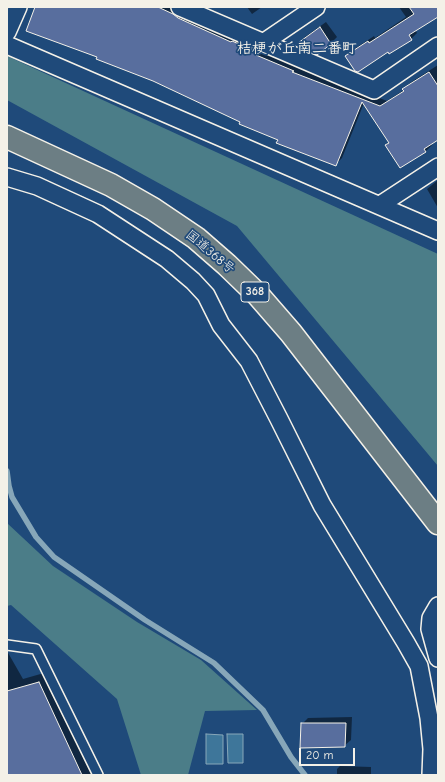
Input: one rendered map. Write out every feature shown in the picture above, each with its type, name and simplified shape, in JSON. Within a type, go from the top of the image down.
[{"type":"highway","name":"国道368号","points":[[7,137],[111,185],[153,209],[196,238],[227,265],[258,295],[291,333],[438,523]]},
{"type":"street","points":[[7,32],[18,7]]},
{"type":"street","points":[[180,7],[374,90],[438,46]]},
{"type":"street","points":[[263,43],[316,7]]},
{"type":"street","points":[[7,44],[438,231]]},
{"type":"street","points":[[380,205],[438,167]]},
{"type":"street","points":[[7,177],[36,186],[98,214],[167,259],[193,281],[206,295],[221,325],[249,361],[280,418],[322,504],[346,547],[419,666],[433,715],[431,775]]},
{"type":"street","points":[[438,606],[431,618],[430,629],[438,658]]},
{"type":"lane","points":[[7,645],[36,649],[98,775]]},
{"type":"green space","points":[[7,56],[438,254],[438,466],[237,226],[7,100]]},
{"type":"green space","points":[[7,523],[53,566],[137,622],[201,660],[257,710],[205,711],[188,775],[141,775],[117,699],[11,605],[7,606]]},
{"type":"water","points":[[206,734],[223,735],[223,764],[206,764]]},
{"type":"water","points":[[227,734],[243,734],[243,763],[228,763]]},
{"type":"building","points":[[35,7],[158,7],[178,18],[257,52],[256,55],[294,71],[292,72],[380,106],[404,91],[402,89],[429,72],[438,86],[438,140],[424,149],[426,152],[400,168],[385,145],[389,143],[362,102],[336,166],[276,143],[278,140],[239,124],[240,122],[153,81],[96,59],[97,57],[26,31]]},
{"type":"building","points":[[409,7],[438,7],[438,17],[409,35],[412,40],[389,54],[388,52],[358,72],[355,71],[345,56],[368,41],[369,43],[414,14]]},
{"type":"building","points":[[320,27],[331,44],[317,55],[302,48],[298,43]]},
{"type":"building","points":[[39,682],[82,775],[7,775],[7,691]]},
{"type":"building","points":[[301,723],[346,723],[345,747],[300,748]]},
{"type":"waterway","points":[[7,471],[12,497],[36,537],[54,557],[145,620],[214,663],[263,710],[291,757],[305,775]]},
{"type":"district","name":"桔梗が丘南二番町","points":[[297,49]]}]
